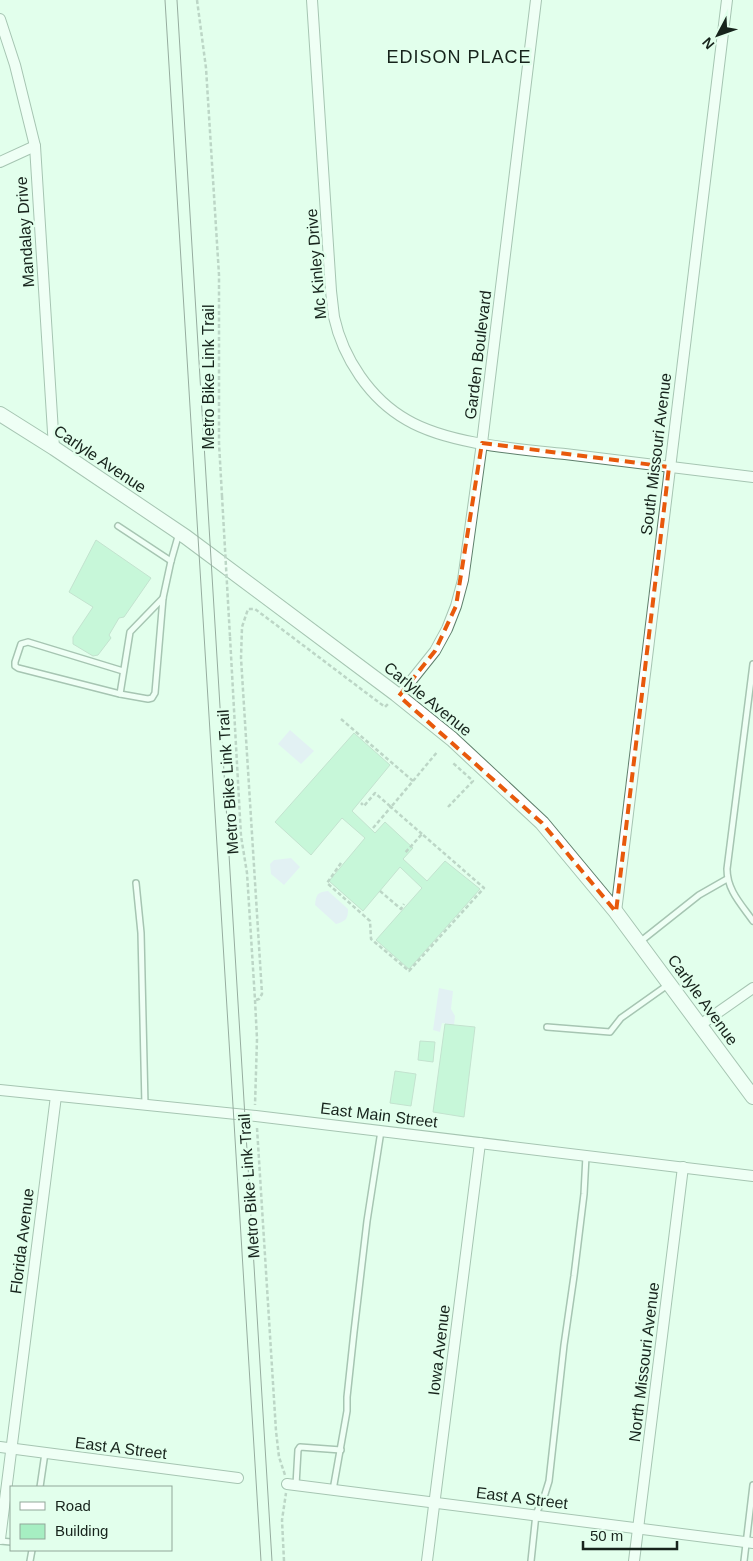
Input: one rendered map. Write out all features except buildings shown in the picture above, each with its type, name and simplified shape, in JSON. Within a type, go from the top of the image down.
[{"type":"main road","name":"Carlyle Avenue","points":[[0,414],[54,448],[253,586],[398,695],[452,739],[542,823],[616,912],[753,1097]]},
{"type":"street","name":"Mc Kinley Drive","points":[[312,0],[334,317],[352,362],[366,383],[384,403],[406,420],[433,432],[458,439],[753,477]]},
{"type":"street","name":"Garden Boulevard","points":[[398,695],[435,651],[456,606],[463,580],[482,443],[536,0]]},
{"type":"street","name":"South Missouri Avenue","points":[[616,912],[727,0]]},
{"type":"street","name":"Mandalay Drive","points":[[0,19],[16,65],[35,146],[54,448]]},
{"type":"street","points":[[0,162],[35,146]]},
{"type":"street","points":[[700,1025],[753,988]]},
{"type":"street","name":"East Main Street","points":[[0,1090],[256,1116],[753,1176]]},
{"type":"street","name":"Florida Avenue","points":[[0,1540],[56,1096]]},
{"type":"street","name":"Iowa Avenue","points":[[427,1561],[480,1143]]},
{"type":"street","name":"North Missouri Avenue","points":[[634,1561],[684,1168]]},
{"type":"street","name":"East A Street","points":[[0,1447],[238,1478]]},
{"type":"street","name":"East A Street","points":[[291,1485],[750,1542]]},
{"type":"lane","points":[[118,526],[171,561]]},
{"type":"lane","points":[[123,671],[28,642],[21,644],[15,662],[15,666],[18,668],[120,694],[148,699],[154,696],[163,598],[179,533]]},
{"type":"lane","points":[[120,694],[130,632],[163,598]]},
{"type":"lane","points":[[753,664],[727,869],[727,879],[732,891],[753,921]]},
{"type":"lane","points":[[639,943],[699,895],[727,879]]},
{"type":"lane","points":[[136,883],[141,934],[145,1105]]},
{"type":"lane","points":[[547,1027],[610,1032],[621,1018],[669,984]]},
{"type":"lane","points":[[333,1490],[347,1411],[367,1221],[381,1131]]},
{"type":"lane","points":[[530,1561],[536,1514],[545,1494],[550,1475],[564,1345],[584,1194],[586,1156]]},
{"type":"lane","points":[[291,1485],[300,1446],[341,1450]]},
{"type":"lane","points":[[40,1486],[45,1453]]},
{"type":"lane","points":[[744,1561],[750,1542],[753,1485]]},
{"type":"path","name":"Metro Bike Link Trail","points":[[196,0],[206,68],[219,275],[219,443],[242,836],[247,873],[255,1000],[257,1039],[254,1098],[276,1431],[279,1457],[291,1485],[282,1520],[284,1561]]},
{"type":"path","points":[[255,1000],[260,999],[262,994],[241,658],[242,627],[248,609],[255,608],[385,707],[398,695]]},
{"type":"path","points":[[341,719],[413,781]]},
{"type":"path","points":[[373,828],[438,751]]},
{"type":"path","points":[[448,807],[473,781],[453,763]]},
{"type":"path","points":[[341,863],[327,883],[370,921],[371,939],[409,971],[484,888],[375,794],[364,806],[361,803]]},
{"type":"path","points":[[404,854],[422,834]]},
{"type":"path","points":[[380,891],[401,909],[404,904]]},
{"type":"highlighted area","points":[[482,443],[669,467],[616,912],[542,823],[399,696],[435,651],[456,606]]},
{"type":"shaded area","points":[[290,730],[314,751],[301,764],[278,744]]},
{"type":"shaded area","points":[[291,858],[300,867],[284,885],[271,874],[270,864],[274,860]]},
{"type":"shaded area","points":[[328,891],[348,909],[348,915],[342,922],[336,924],[315,905],[318,894]]},
{"type":"shaded area","points":[[439,988],[453,991],[451,1009],[455,1016],[454,1025],[442,1023],[440,1032],[433,1030]]},
{"type":"tram line","points":[[165,0],[261,1561]]},
{"type":"tram line","points":[[177,0],[272,1561]]},
{"type":"district","name":"EDISON PLACE","points":[[459,57]]}]
